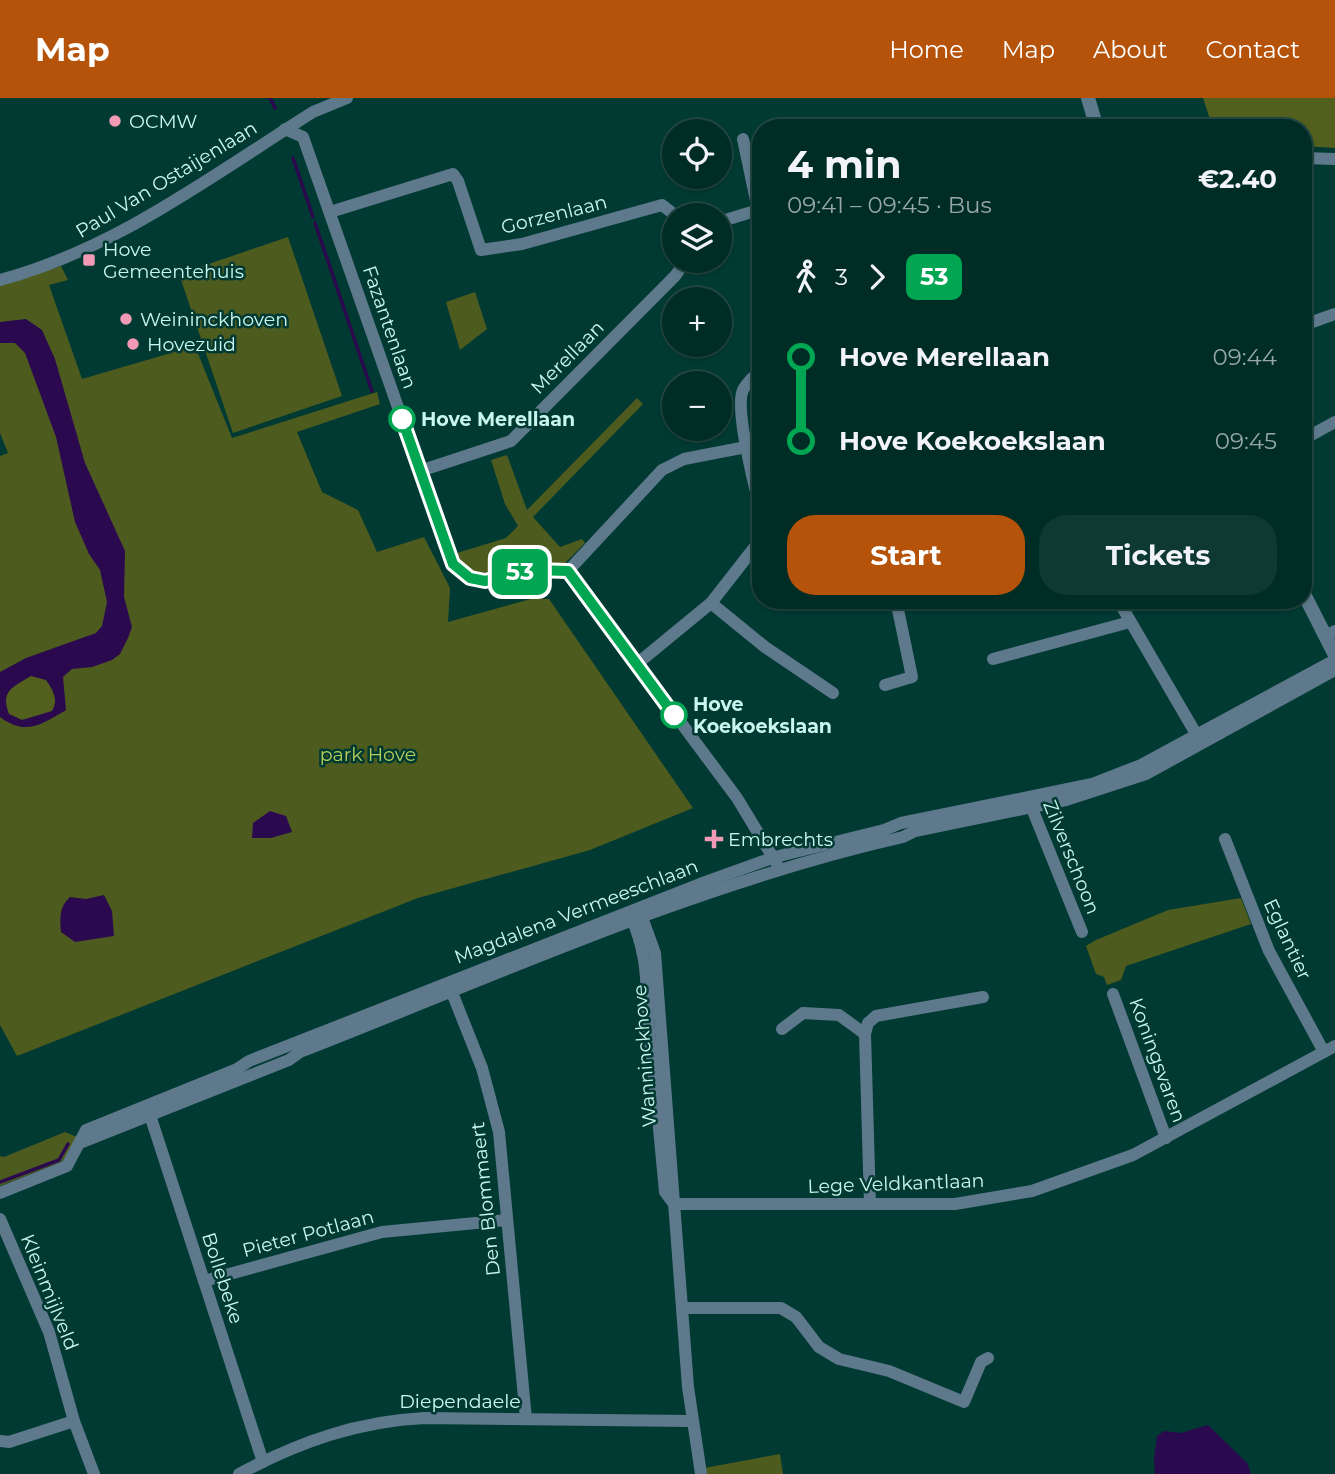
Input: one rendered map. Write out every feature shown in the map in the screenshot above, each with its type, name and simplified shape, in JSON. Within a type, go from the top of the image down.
[{"type":"street","name":"Paul Van Ostaijenlaan","points":[[0,280],[65,260],[104,242],[313,112],[346,98]]},
{"type":"street","points":[[1087,98],[1094,119]]},
{"type":"street","name":"Fazantenlaan","points":[[285,129],[303,137],[443,543],[453,564],[466,576],[485,581],[534,570],[568,571]]},
{"type":"street","points":[[743,139],[752,182]]},
{"type":"street","points":[[1312,158],[1335,159]]},
{"type":"street","name":"Gorzenlaan","points":[[330,212],[453,174],[458,181],[481,250],[522,244],[662,205]]},
{"type":"street","points":[[732,218],[752,212]]},
{"type":"street","name":"Merellaan","points":[[420,471],[511,441],[677,273]]},
{"type":"street","points":[[1312,322],[1335,314]]},
{"type":"street","points":[[752,379],[742,391],[746,447],[752,474]]},
{"type":"street","points":[[1312,435],[1335,422]]},
{"type":"street","points":[[746,447],[684,459],[662,471],[568,571],[737,798],[777,862]]},
{"type":"street","points":[[638,663],[711,603],[752,551]]},
{"type":"street","points":[[711,603],[765,647],[833,693]]},
{"type":"street","points":[[1312,606],[1331,634],[1335,658]]},
{"type":"street","points":[[885,685],[912,677],[898,609]]},
{"type":"street","points":[[1123,609],[1198,738]]},
{"type":"street","points":[[993,659],[1130,622]]},
{"type":"street","name":"Magdalena Vermeeschlaan","points":[[1198,738],[1335,658]]},
{"type":"street","name":"Magdalena Vermeeschlaan","points":[[0,1193],[67,1166],[86,1130],[148,1111],[450,987],[777,862],[901,823],[1029,802],[1104,779],[1141,765],[1335,670]]},
{"type":"street","name":"Zilverschoon","points":[[1029,802],[1082,932]]},
{"type":"street","name":"Eglantier","points":[[1225,839],[1269,951],[1329,1049]]},
{"type":"street","name":"Wanninckhove","points":[[636,915],[655,953],[691,1421],[701,1474]]},
{"type":"street","name":"Den Blommaert","points":[[450,987],[494,1108],[526,1419]]},
{"type":"street","name":"Koningsvaren","points":[[1113,994],[1166,1138]]},
{"type":"street","points":[[870,1204],[865,1034],[868,1023],[876,1016],[983,998]]},
{"type":"street","points":[[782,1029],[803,1013],[839,1015],[865,1034]]},
{"type":"street","name":"Lege Veldkantlaan","points":[[674,1205],[955,1204],[1032,1191],[1099,1170],[1166,1138],[1329,1049]]},
{"type":"street","name":"Bollebeke","points":[[148,1111],[262,1462]]},
{"type":"street","name":"Kleinmijlveld","points":[[0,1219],[49,1332],[74,1421],[94,1474]]},
{"type":"street","name":"Pieter Potlaan","points":[[204,1282],[382,1232],[507,1220]]},
{"type":"street","points":[[682,1308],[781,1308],[789,1311],[819,1347],[838,1359],[889,1371],[964,1402],[981,1362],[988,1358]]},
{"type":"street","name":"Diependaele","points":[[239,1474],[325,1435],[371,1423],[425,1418],[691,1421]]},
{"type":"street","points":[[0,1441],[9,1442],[74,1421]]},
{"type":"green space","points":[[1203,98],[1335,98],[1335,148],[1312,147],[1312,119],[1210,119]]},
{"type":"green space","points":[[288,237],[342,396],[233,433],[179,274]]},
{"type":"green space","name":"park Hove","points":[[61,266],[68,280],[49,285],[82,379],[195,346],[232,438],[377,392],[380,404],[297,432],[322,492],[358,510],[377,552],[424,537],[450,588],[448,622],[531,599],[549,599],[693,808],[590,850],[418,898],[17,1056],[0,1025],[0,456],[8,453],[0,433],[0,283]]},
{"type":"green space","points":[[475,292],[487,329],[460,350],[446,302]]},
{"type":"green space","points":[[637,398],[643,404],[533,517],[560,547],[582,539],[585,543],[563,565],[530,565],[480,575],[461,564],[454,554],[506,538],[518,526],[505,504],[491,460],[507,455],[527,510]]},
{"type":"green space","points":[[31,676],[46,680],[52,691],[52,708],[39,717],[9,714],[7,695]]},
{"type":"green space","points":[[1241,898],[1251,924],[1126,966],[1121,980],[1107,985],[1104,977],[1096,974],[1086,946],[1096,940],[1168,910]]},
{"type":"green space","points":[[65,1132],[77,1137],[63,1161],[0,1186],[0,1156],[4,1157]]},
{"type":"green space","points":[[780,1454],[783,1474],[706,1474],[704,1468]]},
{"type":"shaded area","points":[[26,319],[42,330],[55,359],[85,463],[125,551],[124,597],[132,627],[120,654],[112,660],[92,667],[72,669],[63,677],[66,710],[41,724],[25,727],[9,723],[0,717],[0,672],[26,658],[96,633],[102,626],[107,602],[100,570],[89,554],[75,522],[56,437],[25,353],[15,343],[0,343],[0,322]],"holes":[[[31,676],[46,680],[55,699],[52,711],[22,720],[9,714],[6,700],[10,690]]]},
{"type":"shaded area","points":[[270,811],[286,816],[292,832],[271,838],[252,838],[253,823]]},
{"type":"shaded area","points":[[104,895],[112,911],[114,936],[75,942],[61,932],[62,909],[70,897],[86,899]]},
{"type":"shaded area","points":[[1208,1425],[1248,1464],[1251,1474],[1155,1474],[1157,1436],[1164,1431],[1181,1433]]},
{"type":"waterway","points":[[270,98],[275,108]]},
{"type":"waterway","points":[[293,158],[313,217]]},
{"type":"waterway","points":[[315,223],[372,391]]},
{"type":"waterway","points":[[0,1182],[59,1160],[68,1144]]},
{"type":"bus line","name":"53","points":[[402,419],[443,543],[453,564],[466,576],[485,581],[534,570],[568,571],[674,715]]},
{"type":"place","name":"OCMW","points":[[115,121]]},
{"type":"place","name":"Hove Gemeentehuis","points":[[89,260]]},
{"type":"place","name":"Weininckhoven","points":[[126,319]]},
{"type":"place","name":"Hovezuid","points":[[133,344]]},
{"type":"place","name":"Hove Merellaan","points":[[402,419]]},
{"type":"place","name":"Hove Koekoekslaan","points":[[674,715]]},
{"type":"place","name":"Embrechts","points":[[714,839]]}]
